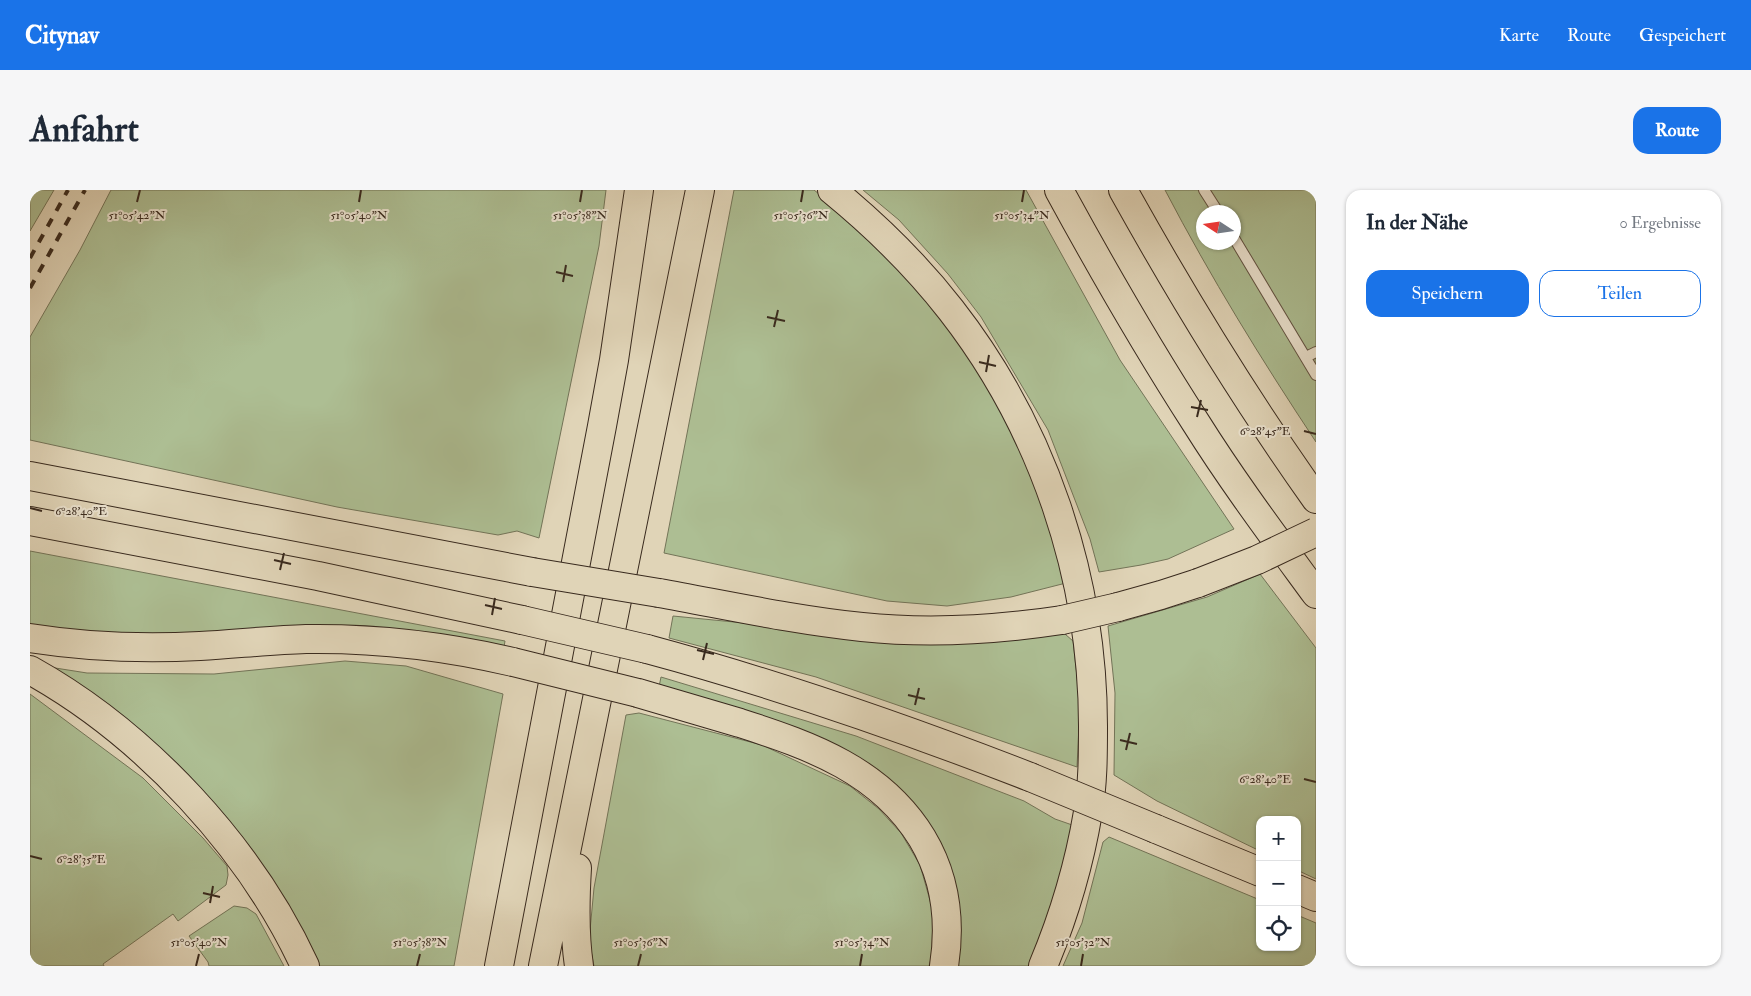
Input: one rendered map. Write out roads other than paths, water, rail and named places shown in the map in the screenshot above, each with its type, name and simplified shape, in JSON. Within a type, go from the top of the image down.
[{"type":"highway","points":[[499,966],[604,416],[639,190]]},
{"type":"highway","points":[[543,966],[700,190]]},
{"type":"highway","points":[[832,190],[866,218],[911,262],[952,311],[976,344],[1018,414],[1038,457],[1056,502],[1072,558],[1082,602],[1090,652],[1093,701],[1091,781],[1088,810],[1078,862],[1064,914],[1043,966]]},
{"type":"highway","points":[[1059,190],[1124,307],[1196,424],[1256,512],[1316,594]]},
{"type":"highway","points":[[1123,190],[1220,357],[1277,444],[1316,499]]},
{"type":"highway","points":[[30,476],[532,572],[839,624],[881,628],[960,630],[1010,627],[1062,620],[1161,596],[1258,560],[1316,532]]},
{"type":"highway","points":[[30,521],[318,576],[647,649],[727,672],[861,715],[1030,777],[1256,870]]},
{"type":"highway","points":[[30,638],[91,646],[146,648],[305,639],[360,640],[437,647],[513,662],[638,693],[763,730],[812,748],[857,772],[891,799],[915,827],[927,846],[936,867],[943,892],[948,916],[944,966]]},
{"type":"highway","points":[[30,670],[83,704],[122,734],[191,800],[244,863],[280,919],[305,966]]},
{"type":"highway","points":[[579,966],[575,925],[577,868],[594,714]]},
{"type":"highway","points":[[1301,891],[1316,897]]},
{"type":"lane","points":[[1204,190],[1214,205]]},
{"type":"lane","points":[[1241,250],[1316,375]]},
{"type":"lane","points":[[1306,357],[1316,352]]},
{"type":"railway","points":[[30,258],[68,190]]},
{"type":"railway","points":[[30,288],[85,190]]}]
